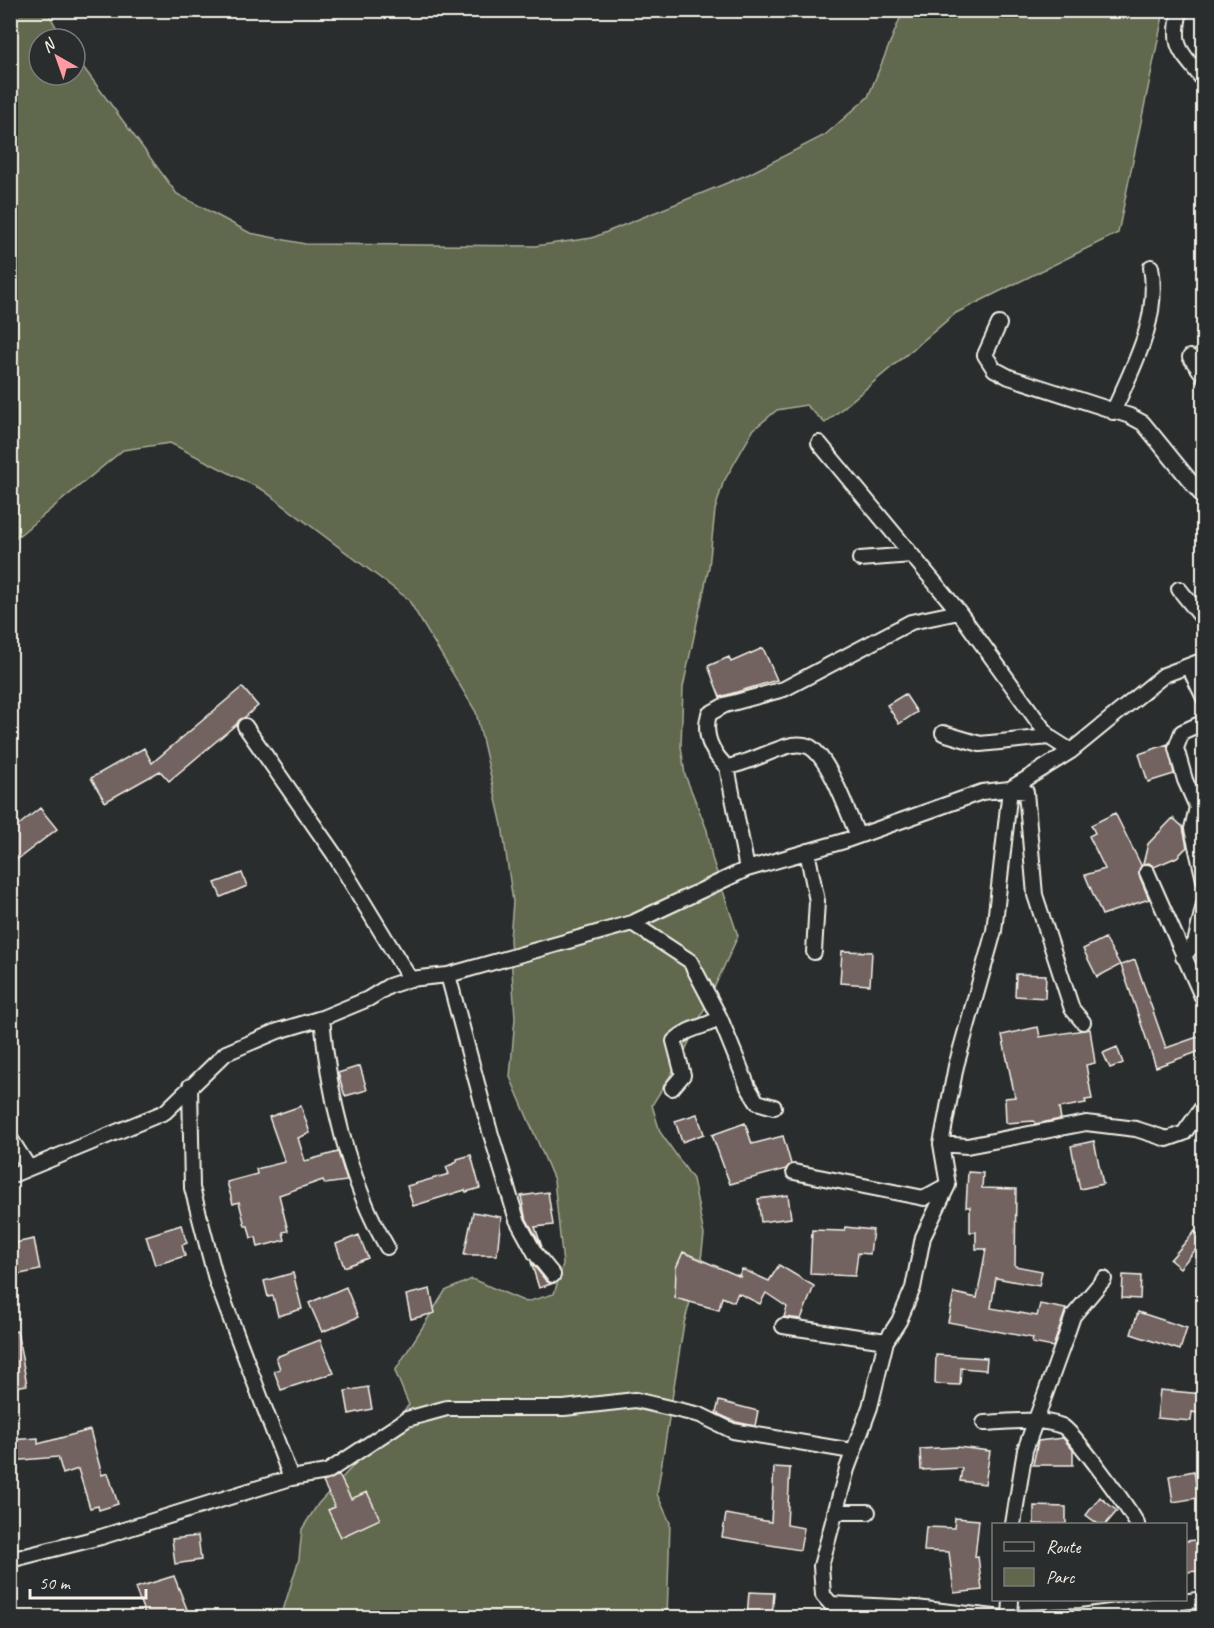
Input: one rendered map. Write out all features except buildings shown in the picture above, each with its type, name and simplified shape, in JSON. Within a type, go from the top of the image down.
[{"type":"street","points":[[1180,10],[1176,27],[1178,50],[1203,81]]},
{"type":"street","points":[[1113,412],[1147,336],[1154,284],[1151,267]]},
{"type":"street","points":[[999,324],[985,355],[994,369],[1009,377],[1143,423],[1203,498]]},
{"type":"street","points":[[1190,357],[1203,376]]},
{"type":"street","points":[[819,443],[959,612],[1049,737],[1071,751]]},
{"type":"street","points":[[860,559],[912,555]]},
{"type":"street","points":[[1179,589],[1203,620]]},
{"type":"street","points":[[747,869],[727,767],[719,760],[708,741],[706,726],[709,714],[725,705],[794,684],[911,622],[959,612]]},
{"type":"street","points":[[1203,660],[1191,671],[1203,698]]},
{"type":"street","points":[[1010,789],[1071,751],[1164,675],[1203,660]]},
{"type":"street","points":[[1203,722],[1182,732],[1176,748],[1185,780],[1200,809],[1192,829],[1203,880]]},
{"type":"street","points":[[245,726],[334,854],[410,979]]},
{"type":"street","points":[[943,733],[980,744],[1049,737]]},
{"type":"street","points":[[727,767],[791,745],[802,744],[810,747],[824,763],[858,836]]},
{"type":"street","points":[[1003,1617],[916,1608],[830,1611],[823,1595],[821,1566],[852,1451],[870,1407],[886,1341],[899,1322],[913,1288],[923,1237],[948,1185],[941,1144],[956,1065],[994,931],[1010,789]]},
{"type":"street","points":[[10,1176],[165,1112],[226,1053],[278,1031],[322,1018],[368,999],[389,986],[410,979],[448,975],[632,923],[747,869],[858,836],[982,792],[1010,789],[1026,792],[1035,895],[1072,1009],[1083,1022]]},
{"type":"street","points":[[807,851],[817,901],[814,952]]},
{"type":"street","points":[[1147,872],[1203,1001]]},
{"type":"street","points":[[1183,957],[1195,943],[1203,903]]},
{"type":"street","points":[[632,923],[690,961],[720,1018],[748,1087],[757,1102],[774,1107]]},
{"type":"street","points":[[448,975],[489,1128],[517,1220],[535,1253],[553,1275]]},
{"type":"street","points":[[322,1018],[325,1058],[354,1170],[371,1220],[387,1247]]},
{"type":"street","points":[[672,1088],[683,1075],[674,1041],[687,1029],[705,1027],[720,1018]]},
{"type":"street","points":[[190,1086],[192,1188],[217,1283],[291,1478]]},
{"type":"street","points":[[941,1144],[967,1146],[1086,1123],[1136,1129],[1167,1139],[1184,1133],[1203,1105]]},
{"type":"street","points":[[10,1138],[29,1168]]},
{"type":"street","points":[[794,1172],[924,1198],[948,1185]]},
{"type":"street","points":[[1013,1523],[1024,1450],[1037,1420],[1073,1316],[1104,1279]]},
{"type":"street","points":[[783,1326],[886,1341]]},
{"type":"street","points":[[10,1560],[101,1537],[291,1478],[327,1472],[406,1419],[447,1408],[564,1408],[634,1400],[700,1416],[734,1431],[852,1451]]},
{"type":"street","points":[[984,1423],[1037,1420],[1064,1427],[1129,1508],[1136,1523]]},
{"type":"street","points":[[835,1512],[868,1512]]},
{"type":"street","points":[[1019,1617],[1081,1616],[1159,1608],[1203,1599]]},
{"type":"street","points":[[1010,1617],[1011,1601]]},
{"type":"green space","points":[[11,11],[47,11],[56,27],[27,27],[27,87],[87,87],[87,72],[177,194],[250,233],[305,244],[535,246],[592,238],[749,174],[825,135],[868,97],[903,11],[1164,11],[1118,233],[956,313],[825,423],[806,405],[777,410],[754,429],[723,483],[715,510],[709,567],[683,687],[681,746],[685,775],[707,830],[712,858],[738,936],[683,1055],[652,1105],[660,1132],[693,1179],[704,1235],[700,1267],[684,1323],[657,1494],[670,1523],[667,1617],[281,1617],[299,1559],[302,1529],[318,1504],[409,1405],[395,1371],[445,1291],[472,1279],[526,1302],[554,1294],[563,1264],[554,1180],[510,1077],[515,1018],[510,939],[513,902],[502,825],[476,712],[408,599],[263,490],[170,443],[123,450],[11,542],[10,411],[15,401],[10,375]]}]
